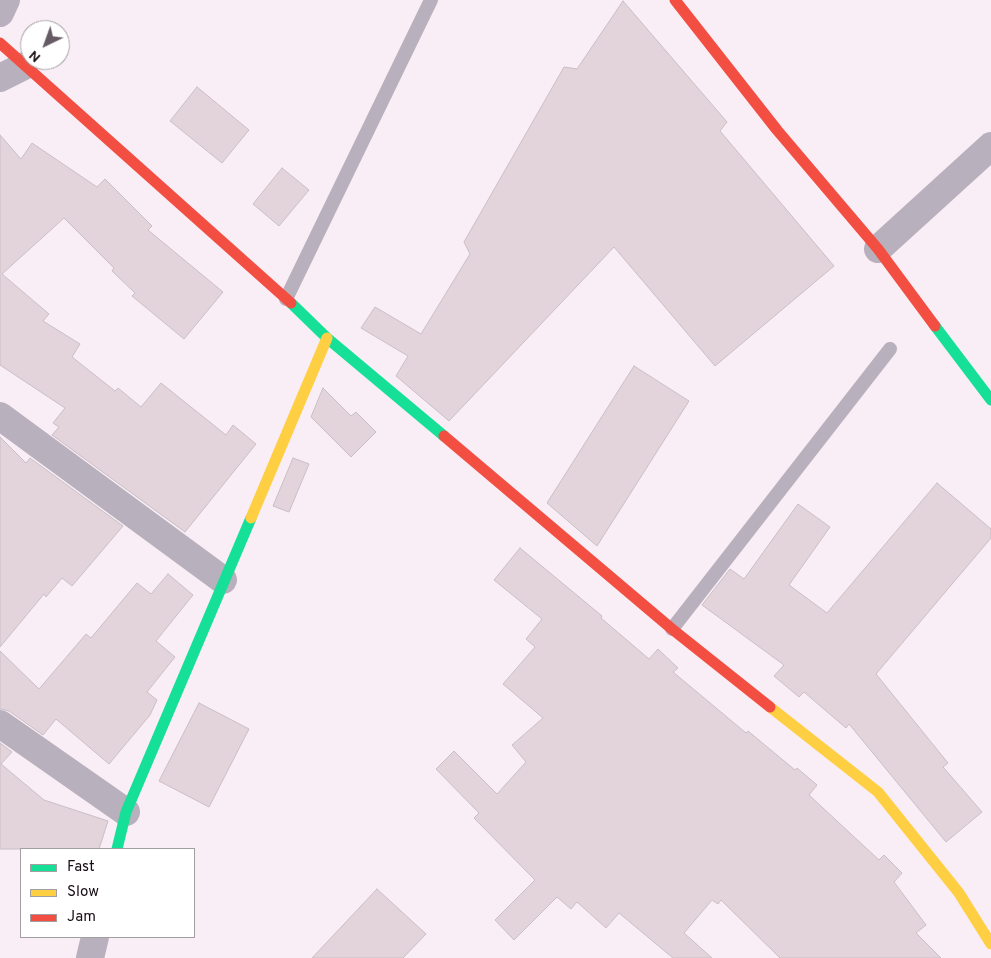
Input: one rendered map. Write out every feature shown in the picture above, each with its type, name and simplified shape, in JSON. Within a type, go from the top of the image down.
[{"type":"main road","points":[[675,0],[778,130],[878,249],[991,400]]},
{"type":"main road","points":[[0,43],[20,62]]},
{"type":"main road","points":[[28,70],[327,338],[672,629],[878,792],[959,893],[991,944]]},
{"type":"main road","points":[[117,848],[126,812],[327,338]]},
{"type":"street","points":[[0,13],[6,0]]},
{"type":"street","points":[[0,78],[20,68]]},
{"type":"street","points":[[878,249],[991,146]]},
{"type":"street","points":[[0,416],[223,580]]},
{"type":"street","points":[[0,724],[126,812]]},
{"type":"street","points":[[90,958],[95,938]]},
{"type":"lane","points":[[286,300],[431,0]]},
{"type":"lane","points":[[672,629],[890,349]]},
{"type":"building","points":[[623,1],[727,122],[720,131],[834,266],[715,366],[614,247],[449,421],[396,376],[408,356],[361,328],[375,307],[421,334],[470,254],[464,242],[564,67],[577,69]]},
{"type":"building","points":[[197,87],[249,130],[222,163],[170,121]]},
{"type":"building","points":[[0,135],[21,159],[32,143],[97,187],[105,179],[152,226],[148,230],[223,292],[184,339],[132,296],[135,293],[112,271],[114,268],[64,218],[2,274],[49,314],[43,321],[80,344],[72,357],[115,391],[118,388],[141,407],[161,383],[226,435],[233,425],[256,444],[185,532],[52,435],[59,427],[53,423],[65,408],[0,365]]},
{"type":"building","points":[[282,168],[309,190],[279,226],[253,204]]},
{"type":"building","points":[[634,366],[689,401],[597,546],[547,503]]},
{"type":"building","points":[[323,388],[351,416],[356,412],[376,432],[351,457],[311,417]]},
{"type":"building","points":[[0,437],[26,463],[30,458],[123,526],[72,586],[62,578],[46,597],[44,594],[0,647]]},
{"type":"building","points":[[293,458],[309,464],[289,512],[273,506]]},
{"type":"building","points":[[937,483],[991,529],[991,538],[876,674],[948,763],[943,767],[982,812],[946,842],[849,724],[846,728],[804,692],[799,697],[774,676],[784,665],[702,605],[730,569],[744,579],[798,504],[830,527],[789,585],[827,613]]},
{"type":"building","points":[[520,548],[602,616],[601,618],[649,659],[658,649],[678,668],[673,672],[746,733],[748,731],[795,770],[797,768],[817,785],[809,795],[879,860],[884,855],[902,873],[894,882],[926,925],[916,933],[941,958],[780,958],[721,900],[718,904],[712,900],[684,933],[712,958],[673,958],[619,913],[606,928],[577,902],[571,909],[557,897],[514,940],[495,920],[535,880],[474,818],[479,813],[436,769],[454,751],[497,794],[526,762],[512,745],[543,718],[503,684],[535,647],[526,639],[542,619],[494,580]]},
{"type":"building","points":[[168,574],[193,595],[156,641],[175,657],[147,692],[157,700],[150,715],[109,764],[56,719],[43,735],[9,711],[0,709],[0,651],[39,689],[86,634],[91,638],[137,583],[151,594]]},
{"type":"building","points":[[199,703],[249,729],[209,807],[159,781]]},
{"type":"building","points":[[0,743],[12,752],[1,764],[44,800],[108,821],[99,848],[0,849]]},
{"type":"building","points":[[377,889],[426,934],[403,958],[312,958]]},
{"type":"traffic: fast","points":[[291,303],[327,338],[444,436]]},
{"type":"traffic: fast","points":[[935,326],[991,400]]},
{"type":"traffic: fast","points":[[117,848],[126,812],[251,518]]},
{"type":"traffic: slow","points":[[251,518],[327,338]]},
{"type":"traffic: slow","points":[[770,707],[878,792],[959,893],[991,944]]},
{"type":"traffic: jam","points":[[675,0],[777,130],[878,249],[935,326]]},
{"type":"traffic: jam","points":[[0,43],[291,303]]},
{"type":"traffic: jam","points":[[444,436],[672,629],[770,707]]}]
